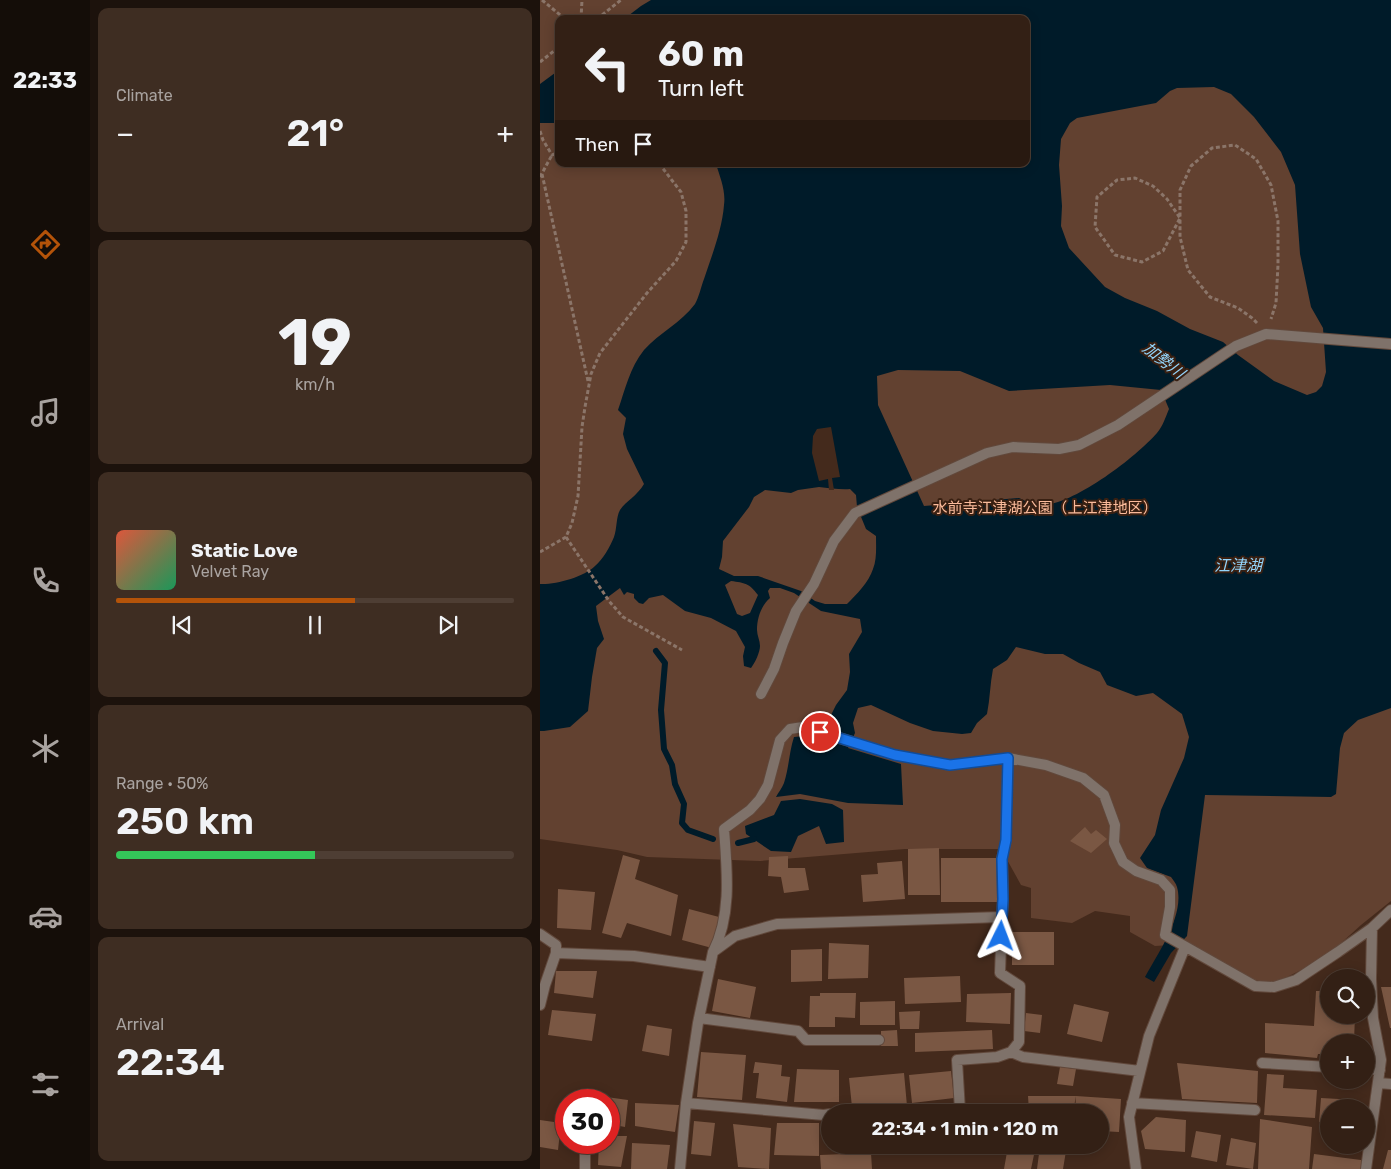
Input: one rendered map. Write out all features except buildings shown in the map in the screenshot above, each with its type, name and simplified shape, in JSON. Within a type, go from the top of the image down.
[{"type":"street","points":[[761,694],[774,669],[796,611],[814,584],[834,541],[856,513],[987,453],[1013,447],[1059,449],[1079,445],[1118,425],[1236,346],[1266,334],[1391,344]]},
{"type":"street","points":[[680,1169],[686,1103],[699,1018],[713,952],[720,939],[724,923],[727,869],[724,830],[750,810],[760,799],[768,785],[780,740],[790,729],[803,727],[895,755],[950,765],[1008,758],[1046,765],[1083,778],[1104,796],[1114,825],[1114,843],[1123,862],[1136,871],[1161,880],[1170,890],[1170,907],[1165,935],[1255,986],[1274,987],[1296,980],[1372,928],[1391,910]]},
{"type":"street","points":[[960,1104],[957,1060],[997,1057],[1011,1052],[1019,1042],[1020,986],[1000,973],[1003,899],[1002,859],[1006,840],[1008,758]]},
{"type":"street","points":[[713,952],[735,936],[776,924],[1002,917]]},
{"type":"street","points":[[1366,1169],[1381,1060],[1374,1018],[1371,979],[1372,928]]},
{"type":"street","points":[[540,934],[556,944],[556,954],[540,1005]]},
{"type":"street","points":[[1136,1169],[1128,1117],[1149,1036],[1183,946]]},
{"type":"street","points":[[556,954],[634,956],[710,967]]},
{"type":"street","points":[[699,1018],[798,1031],[806,1040],[879,1040]]},
{"type":"street","points":[[1011,1052],[1023,1057],[1140,1071]]},
{"type":"street","points":[[1262,1063],[1320,1066]]},
{"type":"street","points":[[1375,1070],[1380,1070]]},
{"type":"street","points":[[1378,1083],[1391,1084]]},
{"type":"street","points":[[686,1103],[821,1114]]},
{"type":"street","points":[[1132,1103],[1255,1110]]},
{"type":"street","points":[[585,1154],[585,1169]]},
{"type":"path","points":[[542,0],[561,15]]},
{"type":"path","points":[[581,15],[582,0]]},
{"type":"path","points":[[602,15],[622,0]]},
{"type":"path","points":[[540,62],[555,51]]},
{"type":"path","points":[[540,131],[552,155]]},
{"type":"path","points":[[1235,145],[1256,158],[1271,185],[1278,221],[1278,265],[1276,303],[1266,334],[1252,318],[1238,308],[1210,297],[1188,270],[1180,237],[1180,190],[1191,166],[1212,148],[1235,145]]},
{"type":"path","points":[[555,154],[552,155],[541,176],[589,384]]},
{"type":"path","points":[[540,552],[566,537],[572,522],[578,496],[582,427],[589,384],[600,353],[647,293],[676,261],[686,242],[686,211],[681,192],[662,167]]},
{"type":"path","points":[[1135,178],[1153,186],[1167,198],[1180,218],[1163,251],[1142,262],[1115,256],[1095,227],[1097,197],[1117,180],[1135,178]]},
{"type":"path","points":[[566,537],[609,601],[623,617],[682,650]]},
{"type":"green space","name":"水前寺江津湖公園（上江津地区）","points":[[540,0],[1391,0],[1391,901],[1339,945],[1311,965],[1287,977],[1269,983],[1255,980],[1186,944],[1155,946],[1130,932],[1130,916],[1095,911],[1072,923],[1031,918],[1031,888],[1021,885],[1001,849],[905,849],[760,861],[647,857],[617,850],[540,839]]},
{"type":"water","name":"江津湖","points":[[651,0],[1391,0],[1391,708],[1358,720],[1344,733],[1340,748],[1336,794],[1331,797],[1205,795],[1187,936],[1171,953],[1154,982],[1145,977],[1169,934],[1174,921],[1177,910],[1177,886],[1171,877],[1147,868],[1140,858],[1155,835],[1161,810],[1184,758],[1189,737],[1182,714],[1153,693],[1136,696],[1107,685],[1100,672],[1063,654],[1045,654],[1016,647],[1007,660],[993,669],[987,714],[977,723],[971,733],[933,731],[910,723],[871,705],[858,708],[853,723],[855,733],[848,748],[901,764],[903,805],[848,803],[800,794],[776,797],[784,783],[794,737],[805,736],[822,740],[836,705],[847,690],[850,672],[849,654],[862,632],[860,619],[821,611],[794,593],[780,588],[770,588],[768,591],[770,598],[762,608],[758,621],[757,630],[760,648],[751,668],[744,666],[743,656],[745,647],[736,631],[711,618],[685,611],[663,595],[649,598],[643,604],[634,598],[634,594],[627,592],[624,595],[620,588],[596,606],[598,621],[604,639],[597,648],[588,711],[570,727],[540,731],[540,584],[569,580],[584,574],[595,566],[612,541],[620,510],[644,484],[627,449],[623,434],[626,418],[618,410],[628,379],[644,350],[689,311],[698,298],[723,214],[724,195],[717,167],[1030,167],[1030,15],[629,15]],"holes":[[[1214,87],[1231,94],[1254,117],[1281,152],[1295,185],[1300,254],[1311,307],[1323,328],[1326,372],[1322,386],[1316,392],[1307,395],[1274,381],[1223,342],[1190,329],[1157,311],[1125,298],[1105,287],[1069,248],[1061,226],[1062,206],[1059,165],[1061,139],[1070,123],[1077,118],[1156,103],[1170,91],[1177,88]],[[898,370],[960,371],[1009,391],[1110,385],[1161,390],[1169,409],[1159,430],[1121,466],[1089,487],[1058,502],[1038,505],[1019,498],[924,506],[878,405],[877,376]],[[819,487],[850,489],[856,495],[857,507],[866,529],[876,536],[876,557],[869,579],[847,604],[825,604],[815,601],[801,591],[758,576],[734,576],[719,569],[723,541],[749,507],[754,497],[765,490],[791,493]],[[731,581],[746,584],[758,595],[750,613],[742,616],[737,614],[725,585]]]},
{"type":"water","points":[[555,73],[555,123],[540,123],[540,84]]},
{"type":"water","points":[[800,799],[832,804],[843,810],[844,842],[826,844],[819,826],[798,836],[791,852],[771,851],[746,834],[745,826],[774,815],[781,801]]},
{"type":"pier","points":[[831,427],[840,477],[832,478],[834,490],[829,490],[828,479],[819,481],[812,453],[813,436],[817,429]]},
{"type":"waterway","points":[[656,651],[665,663],[661,710],[664,749],[672,765],[675,784],[684,804],[682,823],[688,830],[713,839]]},
{"type":"waterway","points":[[738,843],[754,839]]},
{"type":"route","points":[[820,732],[895,755],[950,765],[1008,758],[1006,840],[1002,859],[1003,899],[1001,936]]},
{"type":"water label","name":"加勢川","points":[[1164,360]]}]
